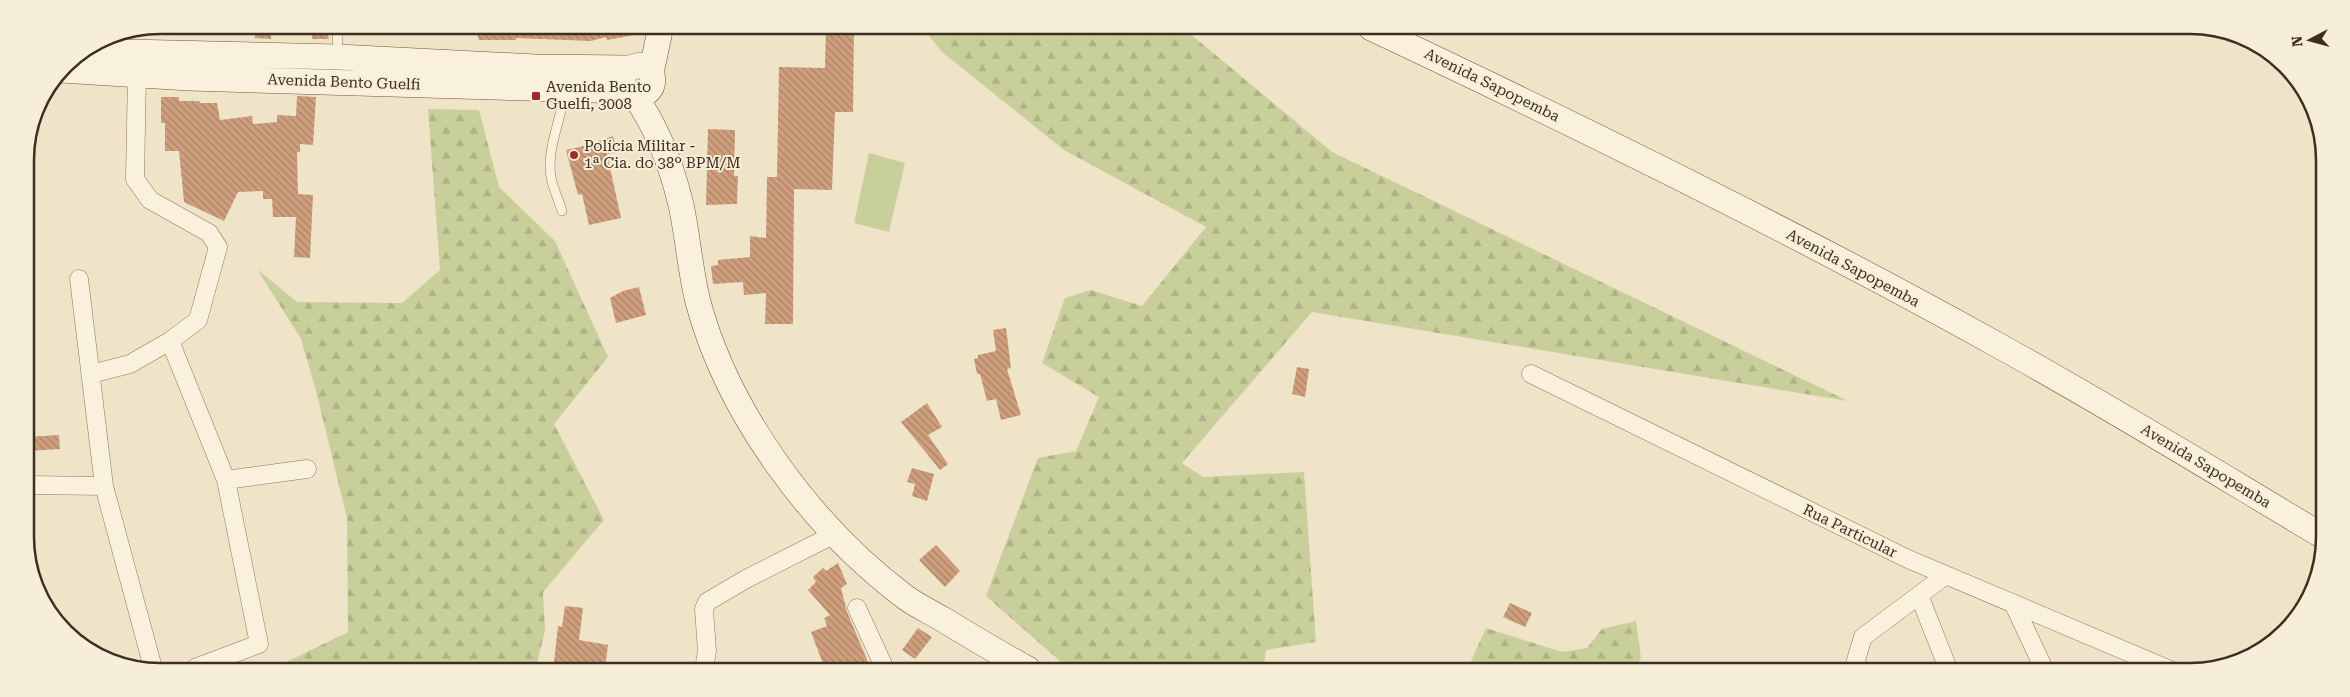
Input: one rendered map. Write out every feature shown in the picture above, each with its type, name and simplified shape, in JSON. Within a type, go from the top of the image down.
[{"type":"main road","points":[[648,34],[638,79],[645,111],[659,140],[681,206],[698,302],[714,349],[732,391],[752,425],[784,471],[834,534],[905,597],[1018,663]]},
{"type":"main road","points":[[638,79],[658,34]]},
{"type":"main road","name":"Avenida Sapopemba","points":[[1383,34],[1623,150],[1926,306],[2148,431],[2316,532]]},
{"type":"main road","name":"Avenida Bento Guelfi","points":[[83,60],[338,57],[535,67],[638,79]]},
{"type":"main road","name":"Avenida Bento Guelfi","points":[[82,61],[137,74],[189,78],[566,89],[638,79]]},
{"type":"street","points":[[91,374],[130,364],[170,340],[198,320],[218,247],[209,233],[150,200],[135,179],[137,74]]},
{"type":"street","points":[[79,278],[104,486],[152,663]]},
{"type":"street","points":[[170,340],[226,480],[259,644],[212,663]]},
{"type":"street","name":"Rua Particular","points":[[1531,374],[1908,559],[2154,663]]},
{"type":"street","points":[[226,480],[307,469]]},
{"type":"street","points":[[34,485],[104,486]]},
{"type":"street","points":[[705,663],[707,651],[704,609],[707,602],[746,579],[834,534]]},
{"type":"street","points":[[1857,663],[1863,637],[1946,575]]},
{"type":"street","points":[[1919,595],[1946,663]]},
{"type":"street","points":[[2013,603],[2041,663]]},
{"type":"street","points":[[857,608],[882,663]]},
{"type":"lane","points":[[337,34],[338,57]]},
{"type":"lane","points":[[562,211],[551,177],[551,146],[560,123],[566,89]]},
{"type":"green space","points":[[928,34],[1190,34],[1332,152],[1848,401],[1312,312],[1182,463],[1203,477],[1304,472],[1316,642],[1266,650],[1264,663],[1062,663],[986,596],[1038,458],[1076,451],[1099,397],[1042,363],[1065,298],[1091,290],[1142,306],[1206,227],[1064,150],[942,52]]},
{"type":"green space","points":[[428,109],[479,110],[499,187],[555,241],[608,357],[554,424],[604,520],[543,592],[545,630],[537,663],[284,663],[348,632],[347,518],[316,391],[301,339],[257,269],[297,302],[402,303],[440,270]]},
{"type":"green space","points":[[869,153],[905,163],[889,232],[854,223]]},
{"type":"green space","points":[[1636,621],[1641,658],[1638,663],[1470,663],[1486,628],[1562,652],[1587,648],[1602,629]]},
{"type":"building","points":[[255,34],[271,34],[271,39],[255,38]]},
{"type":"building","points":[[312,34],[328,34],[329,39],[312,39]]},
{"type":"building","points":[[477,34],[640,34],[607,40],[606,37],[591,41],[516,38],[516,40],[479,40]]},
{"type":"building","points":[[826,34],[854,34],[853,112],[835,112],[832,190],[794,189],[793,324],[765,324],[766,293],[744,295],[743,282],[713,284],[711,266],[718,265],[718,260],[750,257],[750,236],[766,238],[767,177],[777,177],[779,67],[825,68]]},
{"type":"building","points":[[297,96],[316,97],[313,145],[300,144],[300,152],[297,152],[298,194],[313,195],[310,258],[294,257],[296,217],[273,217],[272,199],[263,199],[263,191],[238,192],[224,221],[184,202],[179,151],[165,151],[165,123],[161,123],[161,97],[179,97],[179,101],[217,103],[220,120],[252,116],[253,124],[277,122],[277,115],[296,116]]},
{"type":"building","points":[[708,129],[735,130],[734,176],[738,176],[737,204],[706,205]]},
{"type":"building","points":[[613,136],[617,152],[607,154],[621,218],[589,225],[582,194],[578,195],[566,150],[598,143],[598,141]]},
{"type":"building","points":[[639,287],[646,315],[616,323],[610,298],[623,291]]},
{"type":"building","points":[[1006,328],[1011,368],[1007,369],[1021,415],[1001,420],[996,399],[987,401],[980,374],[977,374],[974,359],[978,358],[978,355],[996,351],[993,330]]},
{"type":"building","points":[[1297,367],[1309,369],[1305,397],[1292,394]]},
{"type":"building","points":[[927,403],[942,427],[928,435],[948,464],[940,470],[901,422]]},
{"type":"building","points":[[59,435],[60,449],[34,451],[34,437]]},
{"type":"building","points":[[912,468],[934,474],[927,501],[912,496],[915,484],[907,482]]},
{"type":"building","points":[[936,545],[960,571],[945,587],[919,560]]},
{"type":"building","points":[[838,563],[847,584],[841,588],[847,612],[868,662],[823,663],[811,632],[827,626],[824,618],[830,615],[808,590],[816,582],[813,577],[823,568],[826,571]]},
{"type":"building","points":[[1510,603],[1532,613],[1525,627],[1503,617]]},
{"type":"building","points":[[565,606],[583,608],[579,640],[608,645],[606,663],[554,662],[558,626],[562,627]]},
{"type":"building","points":[[918,628],[932,637],[915,659],[902,650]]},
{"type":"place","name":"Avenida Bento Guelfi, 3008","points":[[536,96]]},
{"type":"place","name":"Polícia Militar - 1ª Cia. do 38º BPM/M","points":[[574,155]]}]
